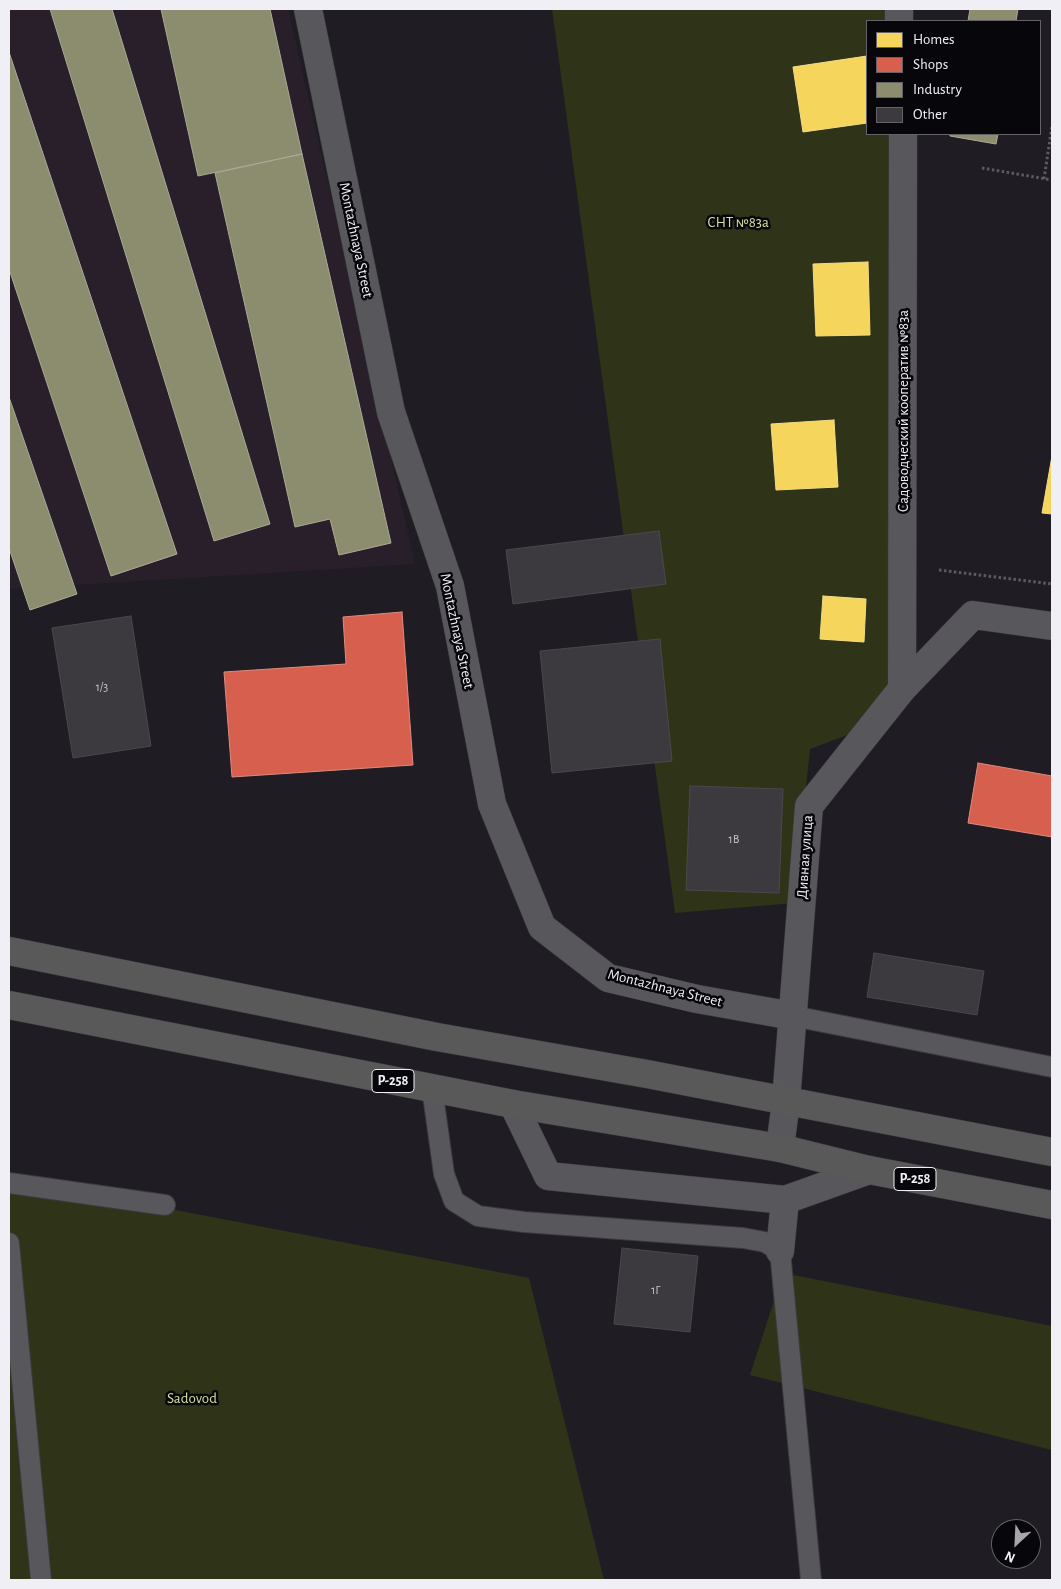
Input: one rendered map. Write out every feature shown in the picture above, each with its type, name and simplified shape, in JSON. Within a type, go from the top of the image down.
[{"type":"main road","points":[[9,951],[437,1037],[1052,1152]]},
{"type":"main road","name":"Р-258","points":[[9,1005],[514,1104],[780,1148],[869,1170],[1052,1205]]},
{"type":"street","name":"Montazhnaya Street","points":[[308,9],[391,412],[450,586],[492,804],[542,927],[608,978],[697,999],[793,1016]]},
{"type":"street","name":"Садоводческий кооператив №83а","points":[[902,689],[903,135]]},
{"type":"street","name":"Дивная улица","points":[[780,1148],[786,1101],[809,806],[902,689],[973,615],[1052,626]]},
{"type":"street","points":[[514,1104],[548,1176],[785,1200],[869,1170]]},
{"type":"street","points":[[780,1251],[785,1200]]},
{"type":"lane","points":[[793,1016],[1052,1067]]},
{"type":"lane","points":[[432,1088],[444,1174],[454,1201],[478,1216],[524,1222],[743,1238],[765,1242],[780,1251],[811,1580]]},
{"type":"lane","points":[[9,1183],[165,1205]]},
{"type":"lane","points":[[9,1243],[41,1580]]},
{"type":"path","points":[[1044,179],[1052,126]]},
{"type":"path","points":[[982,168],[1052,180]]},
{"type":"path","points":[[902,566],[1052,584]]},
{"type":"shaded area","points":[[9,9],[288,9],[415,564],[9,589]]},
{"type":"green space","name":"СНТ №83а","points":[[552,9],[887,9],[888,20],[866,20],[866,135],[894,135],[895,717],[810,749],[794,903],[675,913]]},
{"type":"green space","name":"Sadovod","points":[[9,1178],[529,1278],[604,1580],[9,1580]]},
{"type":"green space","points":[[783,1273],[1052,1326],[1052,1450],[750,1375]]},
{"type":"building: Homes","points":[[866,56],[866,123],[803,132],[793,67]]},
{"type":"building: Homes","points":[[868,262],[870,335],[816,336],[813,264]]},
{"type":"building: Homes","points":[[834,420],[838,487],[776,490],[771,424]]},
{"type":"building: Homes","points":[[1052,456],[1052,514],[1042,513]]},
{"type":"building: Homes","points":[[823,596],[866,599],[864,642],[820,639]]},
{"type":"building: Shops","points":[[402,612],[413,765],[232,777],[224,672],[346,664],[343,617]]},
{"type":"building: Shops","points":[[978,763],[1052,776],[1052,837],[968,823]]},
{"type":"building: Industry","points":[[50,9],[112,9],[270,524],[214,541]]},
{"type":"building: Industry","points":[[161,9],[270,9],[302,154],[198,176]]},
{"type":"building: Industry","points":[[970,9],[1018,9],[1016,20],[968,20]]},
{"type":"building: Industry","points":[[9,52],[177,554],[111,576],[9,269]]},
{"type":"building: Industry","points":[[950,135],[998,135],[996,144]]},
{"type":"building: Industry","points":[[302,154],[391,543],[339,555],[330,519],[295,527],[215,173]]},
{"type":"building: Industry","points":[[9,397],[77,594],[30,610],[9,548]]},
{"type":"building: Other","points":[[659,531],[666,584],[513,604],[506,550]]},
{"type":"building: Other","points":[[131,616],[151,746],[73,758],[52,628]]},
{"type":"building: Other","points":[[660,639],[672,761],[552,773],[540,651]]},
{"type":"building: Other","points":[[690,786],[783,789],[779,893],[686,890]]},
{"type":"building: Other","points":[[874,953],[984,971],[977,1015],[867,997]]},
{"type":"building: Other","points":[[622,1248],[698,1256],[690,1332],[614,1324]]}]
